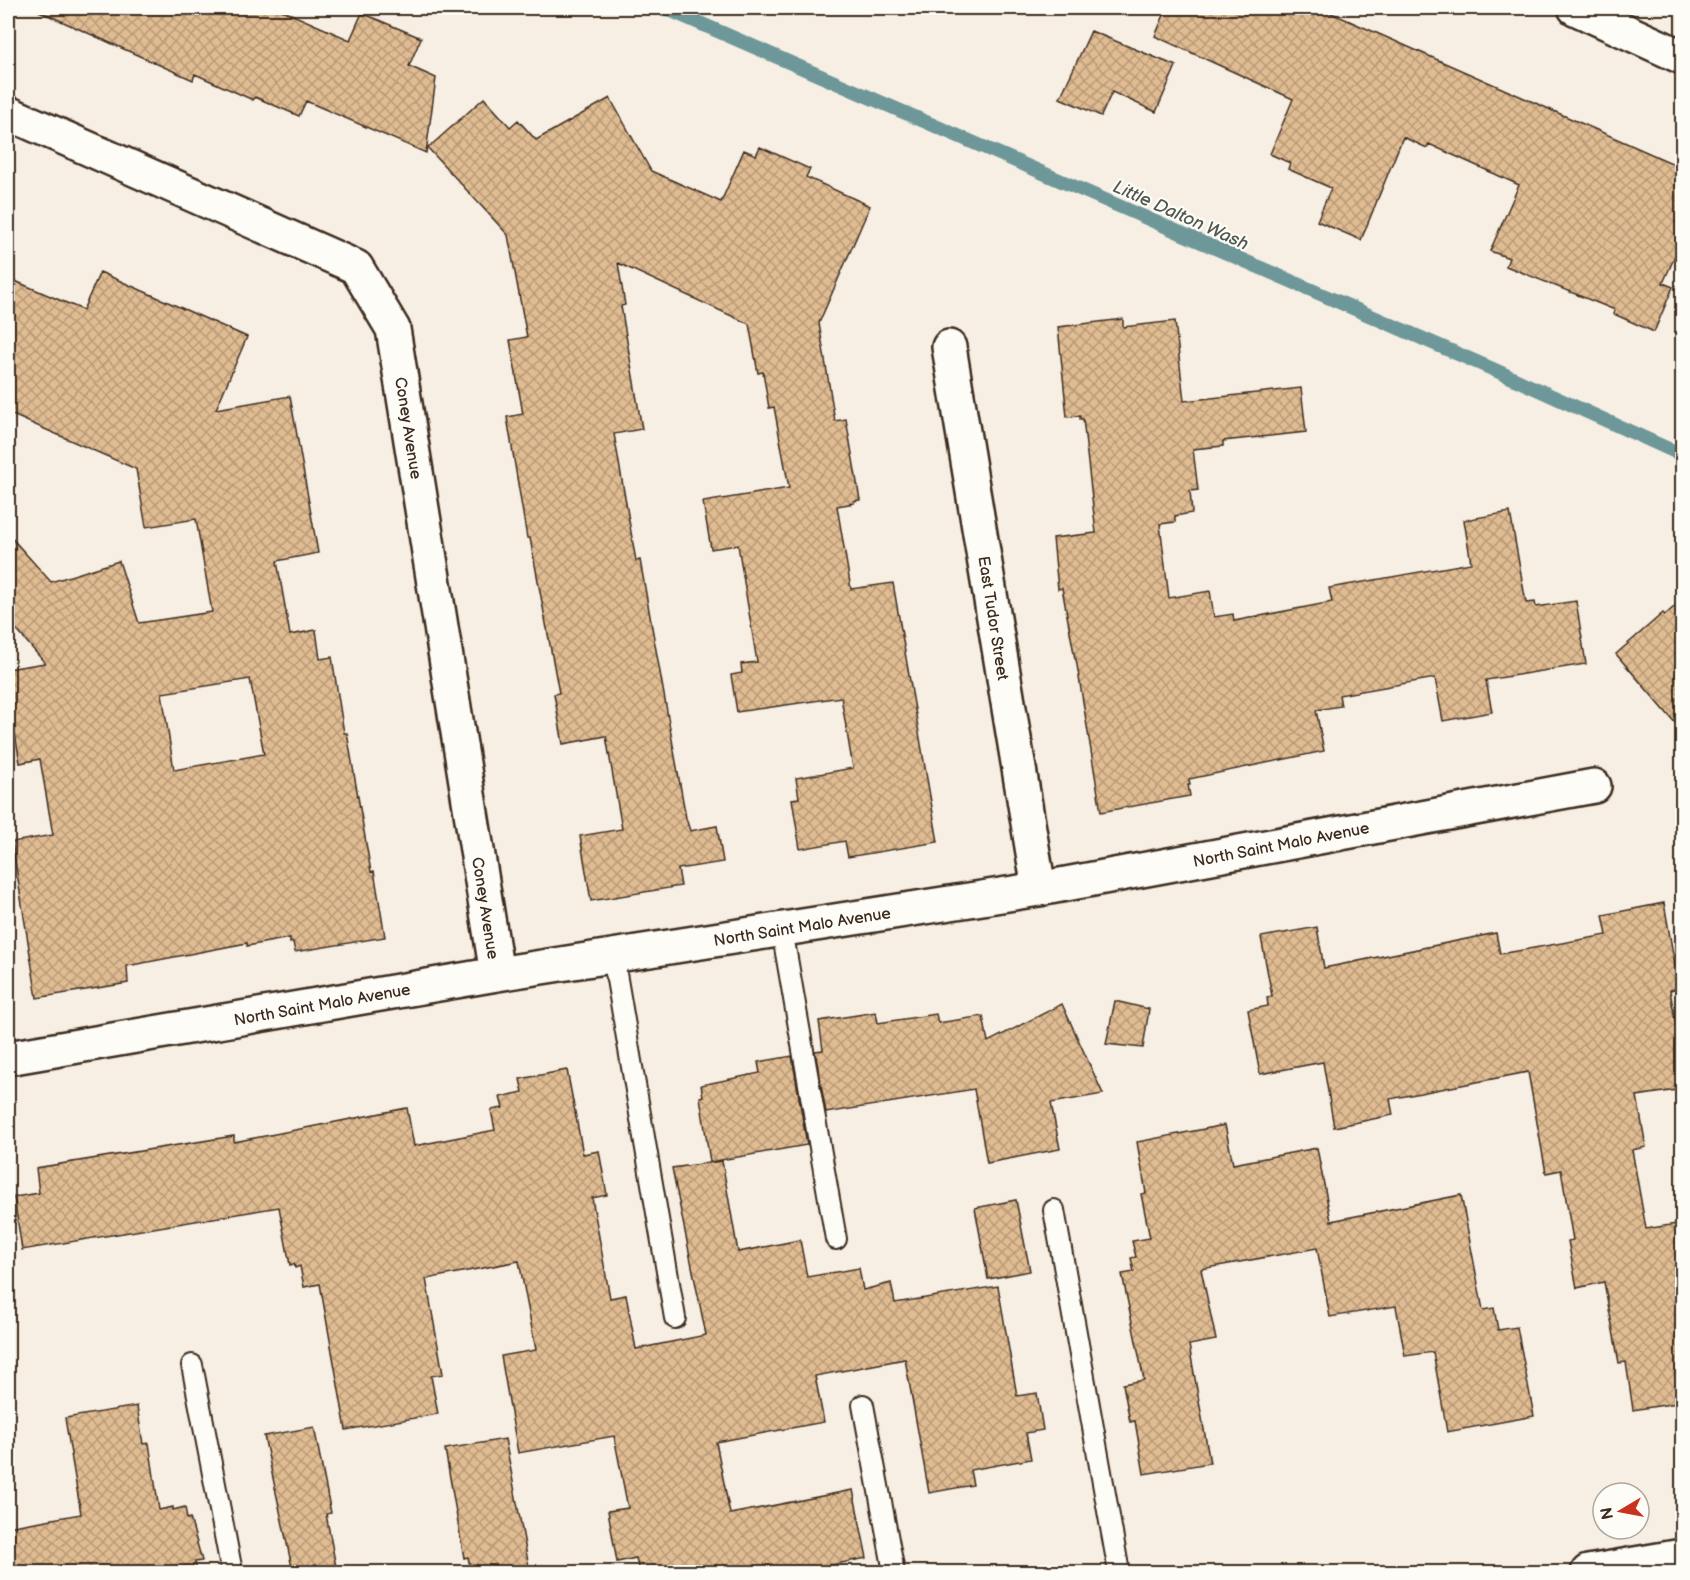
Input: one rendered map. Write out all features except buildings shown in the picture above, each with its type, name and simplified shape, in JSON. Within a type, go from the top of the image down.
[{"type":"street","points":[[1575,8],[1683,57]]},
{"type":"street","name":"Coney Avenue","points":[[8,113],[356,267],[393,329],[497,974]]},
{"type":"street","name":"East Tudor Street","points":[[949,347],[1039,889]]},
{"type":"street","name":"North Saint Malo Avenue","points":[[8,1058],[497,974],[1039,889],[1594,786]]},
{"type":"street","points":[[1588,1572],[1683,1556]]},
{"type":"lane","points":[[782,930],[836,1239]]},
{"type":"lane","points":[[613,956],[675,1318]]},
{"type":"lane","points":[[1054,1210],[1119,1572]]},
{"type":"lane","points":[[192,1365],[232,1572]]},
{"type":"lane","points":[[863,1405],[894,1572]]},
{"type":"waterway","name":"Little Dalton Wash","points":[[665,8],[1497,371],[1682,455]]}]
